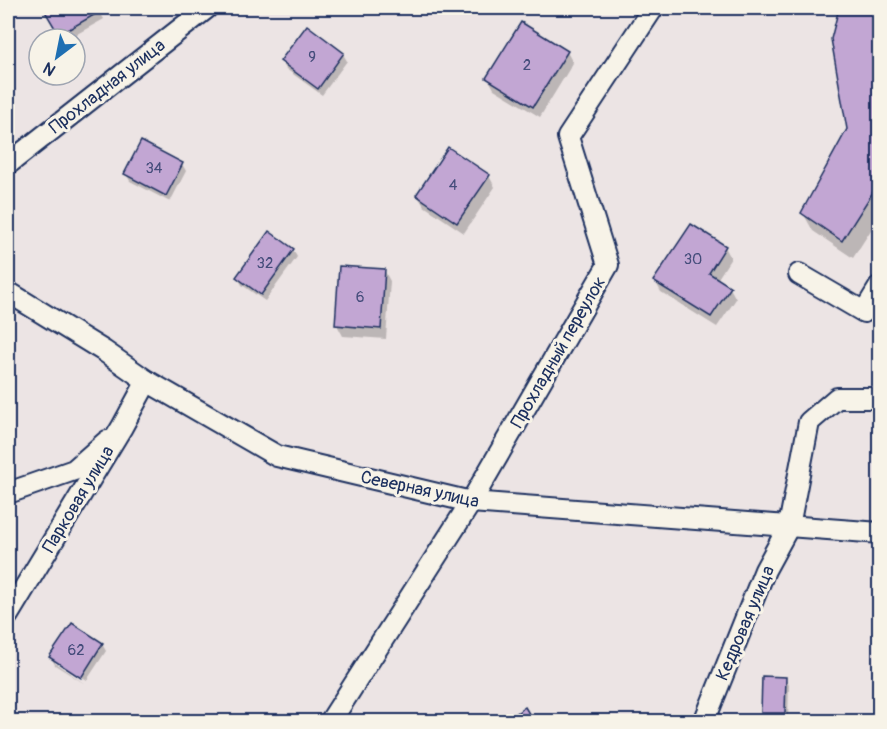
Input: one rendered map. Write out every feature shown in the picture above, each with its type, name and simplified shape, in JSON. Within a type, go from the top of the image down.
[{"type":"street","name":"Прохладная улица","points":[[8,164],[207,8]]},
{"type":"street","name":"Прохладный переулок","points":[[471,502],[608,265],[568,137],[653,8]]},
{"type":"street","points":[[799,274],[864,312],[879,286]]},
{"type":"street","name":"Северная улица","points":[[8,292],[104,351],[147,381],[277,456],[471,502],[879,533]]},
{"type":"street","name":"Парковая улица","points":[[8,615],[122,427],[147,381]]},
{"type":"street","name":"Кедровая улица","points":[[704,722],[765,570],[789,526],[809,422],[837,398],[879,398]]},
{"type":"street","points":[[8,493],[74,470],[122,427]]},
{"type":"street","points":[[330,722],[471,502]]},
{"type":"building","points":[[43,8],[99,8],[101,11],[73,27],[54,27]]},
{"type":"building","points":[[839,8],[880,8],[880,181],[842,241],[801,213],[847,129],[831,39]]},
{"type":"building","points":[[521,22],[568,51],[533,107],[486,78]]},
{"type":"building","points":[[307,25],[344,53],[318,89],[280,61]]},
{"type":"building","points":[[141,141],[183,163],[166,196],[124,174]]},
{"type":"building","points":[[448,147],[490,175],[457,223],[416,195]]},
{"type":"building","points":[[691,224],[726,246],[709,273],[731,287],[711,317],[653,281]]},
{"type":"building","points":[[269,231],[294,249],[261,295],[236,277]]},
{"type":"building","points":[[339,266],[385,269],[381,329],[335,325]]},
{"type":"building","points":[[72,623],[103,643],[81,678],[49,657]]},
{"type":"building","points":[[762,676],[786,677],[785,713],[761,713]]},
{"type":"building","points":[[525,707],[534,722],[504,722]]}]
